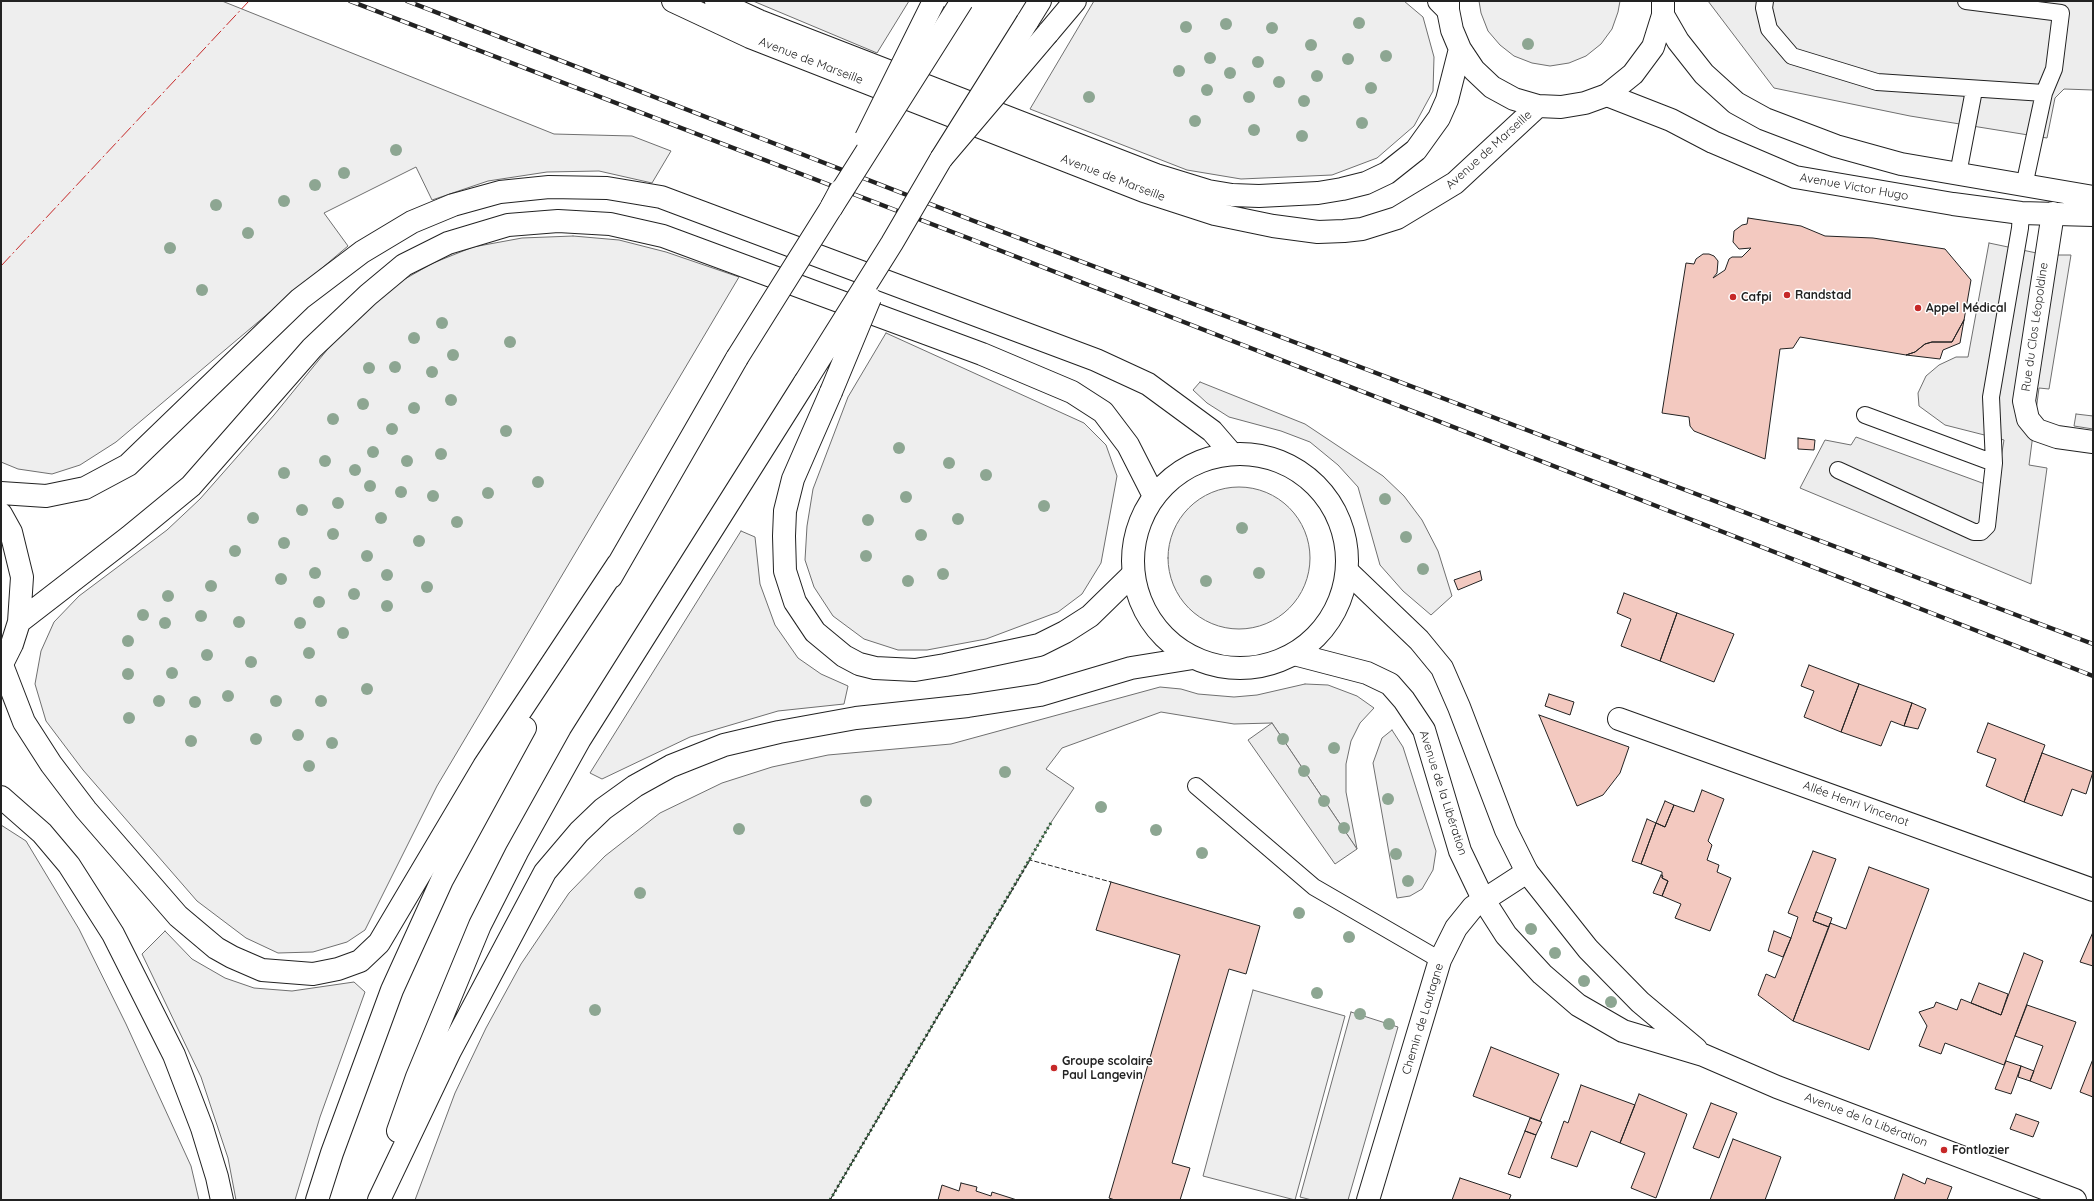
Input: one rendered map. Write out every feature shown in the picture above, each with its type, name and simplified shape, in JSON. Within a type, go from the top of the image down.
[{"type":"main road","name":"Avenue de Marseille","points":[[673,1],[750,37],[1144,191],[1215,214],[1288,228],[1318,232],[1362,229],[1397,218],[1455,183],[1538,106]]},
{"type":"main road","name":"Avenue de Marseille","points":[[716,1],[759,21],[1156,175],[1208,191],[1232,195],[1260,196],[1318,193],[1342,190],[1366,183],[1387,173],[1416,150],[1439,118],[1447,100],[1460,50]]},
{"type":"main road","points":[[832,208],[934,1]]},
{"type":"main road","points":[[317,1200],[334,1146],[390,998],[442,880],[500,771],[737,358],[962,1]]},
{"type":"main road","points":[[374,1200],[417,1077],[480,925],[517,852],[580,739],[892,243],[941,159],[1040,1]]},
{"type":"main road","points":[[941,159],[1075,1]]},
{"type":"main road","points":[[1445,4],[1452,30],[1460,50],[1474,70],[1492,87],[1514,99],[1538,106],[1562,108],[1585,103],[1607,95],[1634,74],[1653,47],[1663,8]]},
{"type":"main road","points":[[1663,8],[1678,41],[1704,74],[1736,102],[1765,119],[1836,146],[1901,164],[2093,197]]},
{"type":"main road","name":"Avenue Victor Hugo","points":[[1607,95],[1671,120],[1713,142],[1795,177],[1953,204],[2021,213],[2053,213],[2093,216]]},
{"type":"main road","points":[[1,493],[46,496],[85,488],[128,465],[300,299],[362,252],[412,222],[452,205],[500,192],[549,188],[607,188],[661,198],[1096,360],[1148,384],[1212,431],[1231,453]]},
{"type":"main road","name":"Rue du Clos Léopoldine","points":[[2053,213],[2024,401],[2028,419],[2037,430],[2057,437],[2093,442]]},
{"type":"main road","points":[[19,622],[129,537],[191,486],[312,348],[380,285],[404,265],[448,243],[508,225],[558,221],[610,224],[663,236],[989,356],[1072,392],[1103,412],[1128,445],[1154,496]]},
{"type":"main road","points":[[892,243],[831,392],[793,479],[785,511],[785,571],[795,602],[815,632],[844,656],[859,664],[875,668],[915,670],[1039,645],[1065,632],[1090,616],[1133,574]]},
{"type":"main road","points":[[1231,453],[1263,455],[1292,466],[1317,485],[1335,510],[1346,540],[1347,571],[1339,604],[1320,633],[1294,654],[1270,664],[1244,668],[1218,666],[1193,658],[1171,643],[1153,623],[1140,600],[1133,574],[1136,540],[1141,520],[1154,496],[1176,474],[1202,460],[1231,453]]},
{"type":"main road","points":[[1,514],[11,532],[22,577],[19,622],[12,644],[1,666],[24,722],[51,764],[86,810],[178,916],[216,948],[256,968],[286,973],[313,974],[338,969],[360,961],[379,943],[484,766],[618,564]]},
{"type":"main road","name":"Avenue de la Libération","points":[[1347,571],[1419,640],[1442,668],[1459,706],[1506,830],[1527,872],[1588,949],[1640,1002],[1703,1055]]},
{"type":"main road","name":"Avenue de la Libération","points":[[1294,654],[1367,673],[1390,684],[1404,700],[1424,730],[1460,851],[1483,899],[1506,935],[1542,974],[1578,1006],[1623,1031],[1703,1055],[1777,1087],[2075,1200]]},
{"type":"main road","points":[[379,1200],[450,1051],[545,872],[579,832],[603,809],[635,786],[671,766],[724,745],[779,732],[856,718],[968,706],[1040,695],[1131,668],[1193,658]]},
{"type":"main road","name":"Allée Henri Vincenot","points":[[1619,719],[2093,890]]},
{"type":"main road","points":[[1,797],[42,833],[51,844],[68,865],[113,934],[174,1054],[202,1128],[217,1177],[222,1200]]},
{"type":"main road","name":"Chemin de Lautagne","points":[[1368,1200],[1440,960],[1456,928],[1473,907],[1483,899],[1527,872]]},
{"type":"lane","points":[[1765,1],[1764,8],[1769,30],[1792,56],[1877,82],[1974,90],[2044,93]]},
{"type":"lane","points":[[1966,1],[2061,13],[2054,69],[2044,93],[2024,186]]},
{"type":"lane","points":[[1958,174],[1974,90]]},
{"type":"lane","points":[[1838,470],[1974,532],[1981,532],[1987,526],[1994,463],[1991,397],[2020,228],[2021,213]]},
{"type":"lane","points":[[1865,415],[1994,463]]},
{"type":"lane","points":[[1196,786],[1314,887],[1440,960]]},
{"type":"shaded area","points":[[1,1],[222,1],[554,134],[632,136],[671,151],[652,183],[599,171],[547,172],[488,181],[432,200],[416,167],[324,213],[348,246],[116,442],[80,465],[52,474],[18,469],[1,462]]},
{"type":"shaded area","points":[[753,1],[909,1],[877,53]]},
{"type":"shaded area","points":[[1094,1],[1404,1],[1423,17],[1434,57],[1433,91],[1414,126],[1377,158],[1332,175],[1241,179],[1187,170],[1030,109]]},
{"type":"shaded area","points":[[1479,1],[1620,1],[1612,29],[1601,44],[1586,56],[1569,63],[1550,66],[1532,63],[1514,56],[1500,45],[1488,31],[1481,13]]},
{"type":"shaded area","points":[[1708,1],[2093,1],[2093,90],[2064,89],[2055,98],[2047,138],[1910,116],[1774,88]]},
{"type":"shaded area","points":[[573,236],[619,240],[666,252],[739,277],[437,786],[365,930],[347,942],[313,952],[278,953],[246,938],[197,901],[83,770],[46,721],[35,684],[41,651],[54,622],[79,596],[167,530],[200,499],[274,415],[340,334],[389,288],[433,263],[473,247],[522,238]]},
{"type":"shaded area","points":[[1989,243],[2046,255],[2071,255],[2049,389],[2039,388],[2029,465],[2047,468],[2031,584],[1800,488],[1825,440],[1851,445],[1856,437],[1996,488],[2004,440],[1945,425],[1919,406],[1918,393],[1926,376],[1939,365],[1956,357],[1968,357]]},
{"type":"shaded area","points":[[886,333],[1084,423],[1106,445],[1117,476],[1101,563],[1082,594],[1058,612],[986,639],[927,650],[898,650],[864,639],[833,616],[814,587],[805,560],[807,526],[813,489],[848,397]]},
{"type":"shaded area","points":[[1200,382],[1305,424],[1383,476],[1404,496],[1422,520],[1438,551],[1452,596],[1431,615],[1403,591],[1380,565],[1358,487],[1338,465],[1310,442],[1281,431],[1229,417],[1207,403],[1193,390]]},
{"type":"shaded area","points":[[2076,414],[2093,416],[2093,429],[2074,426]]},
{"type":"shaded area","points":[[1232,487],[1246,487],[1260,490],[1272,495],[1284,503],[1294,513],[1305,531],[1309,544],[1309,572],[1305,585],[1294,603],[1284,613],[1272,621],[1260,626],[1246,629],[1232,629],[1218,626],[1206,621],[1194,613],[1184,603],[1176,591],[1171,579],[1168,565],[1168,551],[1171,537],[1176,525],[1184,513],[1194,503],[1206,495],[1218,490]]},
{"type":"shaded area","points":[[741,531],[755,537],[760,584],[775,625],[798,658],[821,674],[848,686],[844,704],[778,711],[690,737],[602,779],[590,773]]},
{"type":"shaded area","points":[[1305,684],[1328,685],[1357,696],[1374,708],[1360,723],[1351,741],[1346,764],[1346,792],[1357,849],[1272,723],[1234,724],[1161,712],[1062,748],[1046,769],[1074,788],[1052,821],[830,1200],[415,1200],[455,1093],[486,1028],[521,964],[569,893],[605,856],[660,813],[722,783],[772,767],[828,755],[951,744],[1160,687],[1181,689],[1198,694],[1234,697],[1257,695]]},
{"type":"shaded area","points":[[1272,723],[1357,849],[1335,864],[1248,740]]},
{"type":"shaded area","points":[[1392,730],[1403,747],[1436,851],[1433,870],[1422,889],[1410,896],[1397,898],[1373,763],[1382,738]]},
{"type":"shaded area","points":[[1,825],[26,841],[79,929],[126,1024],[191,1166],[199,1200],[1,1200]]},
{"type":"shaded area","points":[[165,931],[192,959],[225,978],[254,988],[292,991],[354,982],[365,992],[320,1117],[295,1200],[236,1200],[228,1158],[201,1077],[142,954]]},
{"type":"shaded area","points":[[1253,990],[1345,1016],[1295,1200],[1203,1176]]},
{"type":"shaded area","points":[[1351,1012],[1398,1027],[1348,1200],[1312,1200],[1300,1197]]},
{"type":"building","points":[[1748,218],[1801,226],[1825,236],[1873,238],[1945,249],[1971,280],[1964,320],[1952,342],[1932,342],[1925,344],[1915,352],[1906,355],[1800,337],[1793,348],[1780,349],[1765,459],[1694,431],[1690,426],[1689,417],[1662,413],[1686,263],[1694,264],[1696,259],[1703,254],[1709,254],[1714,256],[1718,261],[1717,273],[1713,278],[1725,270],[1729,259],[1732,257],[1742,257],[1751,248],[1739,249],[1733,242],[1734,231],[1742,225],[1747,224]]},
{"type":"building","points":[[1964,320],[1960,343],[1943,350],[1940,359],[1906,355],[1915,352],[1925,344],[1932,342],[1952,342]]},
{"type":"building","points":[[1798,438],[1815,440],[1814,450],[1798,449]]},
{"type":"building","points":[[1480,571],[1482,580],[1458,590],[1454,580]]},
{"type":"building","points":[[1624,593],[1677,613],[1660,661],[1621,646],[1631,619],[1617,613]]},
{"type":"building","points":[[1677,613],[1734,634],[1714,682],[1660,661]]},
{"type":"building","points":[[1809,665],[1859,684],[1841,732],[1804,717],[1814,691],[1801,686]]},
{"type":"building","points":[[1859,684],[1912,703],[1904,726],[1891,721],[1881,746],[1841,732]]},
{"type":"building","points":[[1549,694],[1574,702],[1570,715],[1545,706]]},
{"type":"building","points":[[1912,703],[1926,709],[1918,729],[1904,726]]},
{"type":"building","points":[[1539,715],[1629,747],[1620,773],[1603,795],[1577,806]]},
{"type":"building","points":[[1988,723],[2045,745],[2024,802],[1986,786],[1996,759],[1977,752]]},
{"type":"building","points":[[2042,753],[2093,772],[2086,794],[2072,789],[2062,816],[2024,802]]},
{"type":"building","points":[[1702,790],[1724,799],[1708,841],[1712,845],[1707,860],[1719,865],[1717,872],[1731,878],[1710,931],[1675,918],[1681,904],[1662,896],[1668,881],[1662,878],[1662,872],[1641,864],[1656,823],[1665,827],[1674,805],[1694,812]]},
{"type":"building","points":[[1665,801],[1674,805],[1665,827],[1656,823]]},
{"type":"building","points":[[1647,819],[1656,823],[1641,864],[1632,861]]},
{"type":"building","points":[[1813,851],[1836,859],[1813,921],[1829,927],[1793,1021],[1758,995],[1766,974],[1775,978],[1791,938],[1798,917],[1788,913]]},
{"type":"building","points":[[1869,867],[1929,889],[1869,1050],[1793,1021],[1830,923],[1846,929]]},
{"type":"building","points":[[1661,875],[1663,876],[1662,878],[1668,881],[1662,896],[1653,893]]},
{"type":"building","points":[[1111,882],[1260,926],[1246,974],[1229,969],[1172,1163],[1190,1168],[1180,1200],[1115,1200],[1109,1198],[1180,955],[1096,930]]},
{"type":"building","points":[[1816,912],[1832,918],[1829,927],[1813,921]]},
{"type":"building","points":[[1774,931],[1791,938],[1783,957],[1768,951]]},
{"type":"building","points":[[2093,932],[2093,966],[2080,962]]},
{"type":"building","points":[[2024,953],[2043,961],[2004,1065],[1945,1043],[1941,1054],[1919,1046],[1927,1026],[1919,1012],[1934,1007],[1936,1002],[1957,1010],[1961,999],[2001,1015]]},
{"type":"building","points":[[1979,983],[2008,994],[2001,1015],[1971,1003]]},
{"type":"building","points":[[2027,1005],[2076,1022],[2051,1089],[2030,1081],[2043,1046],[2015,1036]]},
{"type":"building","points":[[1491,1047],[1559,1074],[1540,1121],[1473,1096]]},
{"type":"building","points":[[2093,1059],[2093,1097],[2080,1092]]},
{"type":"building","points":[[2006,1061],[2021,1066],[2011,1094],[1995,1089]]},
{"type":"building","points":[[2021,1066],[2034,1071],[2030,1081],[2018,1077]]},
{"type":"building","points":[[1581,1085],[1635,1105],[1620,1143],[1591,1131],[1577,1167],[1551,1158],[1564,1121],[1568,1123]]},
{"type":"building","points":[[1639,1094],[1687,1114],[1656,1198],[1631,1188],[1645,1153],[1620,1143]]},
{"type":"building","points":[[1711,1103],[1737,1113],[1719,1158],[1693,1148]]},
{"type":"building","points":[[2016,1114],[2039,1122],[2033,1137],[2010,1129]]},
{"type":"building","points":[[1530,1118],[1542,1122],[1536,1135],[1525,1131]]},
{"type":"building","points":[[1525,1131],[1536,1135],[1520,1178],[1508,1174]]},
{"type":"building","points":[[1733,1139],[1781,1157],[1765,1200],[1710,1200]]},
{"type":"building","points":[[1903,1174],[1925,1184],[1927,1178],[1952,1187],[1947,1200],[1894,1200]]},
{"type":"building","points":[[1460,1178],[1511,1195],[1509,1200],[1452,1200]]},
{"type":"building","points":[[961,1183],[977,1187],[976,1191],[991,1196],[992,1192],[1017,1200],[938,1200],[942,1185],[959,1191]]},
{"type":"railway","points":[[350,1],[968,238],[2093,676]]},
{"type":"railway","points":[[407,1],[974,221],[2093,644]]},
{"type":"hedge","points":[[830,1200],[1052,821]]},
{"type":"fence","points":[[830,1200],[1030,860],[1111,882]]},
{"type":"power","points":[[1,266],[249,1]]},
{"type":"place","name":"Randstad","points":[[1787,295]]},
{"type":"place","name":"Cafpi","points":[[1733,297]]},
{"type":"place","name":"Appel Médical","points":[[1918,308]]},
{"type":"place","name":"Groupe scolaire Paul Langevin","points":[[1054,1068]]},
{"type":"place","name":"Fontlozier","points":[[1944,1150]]}]
